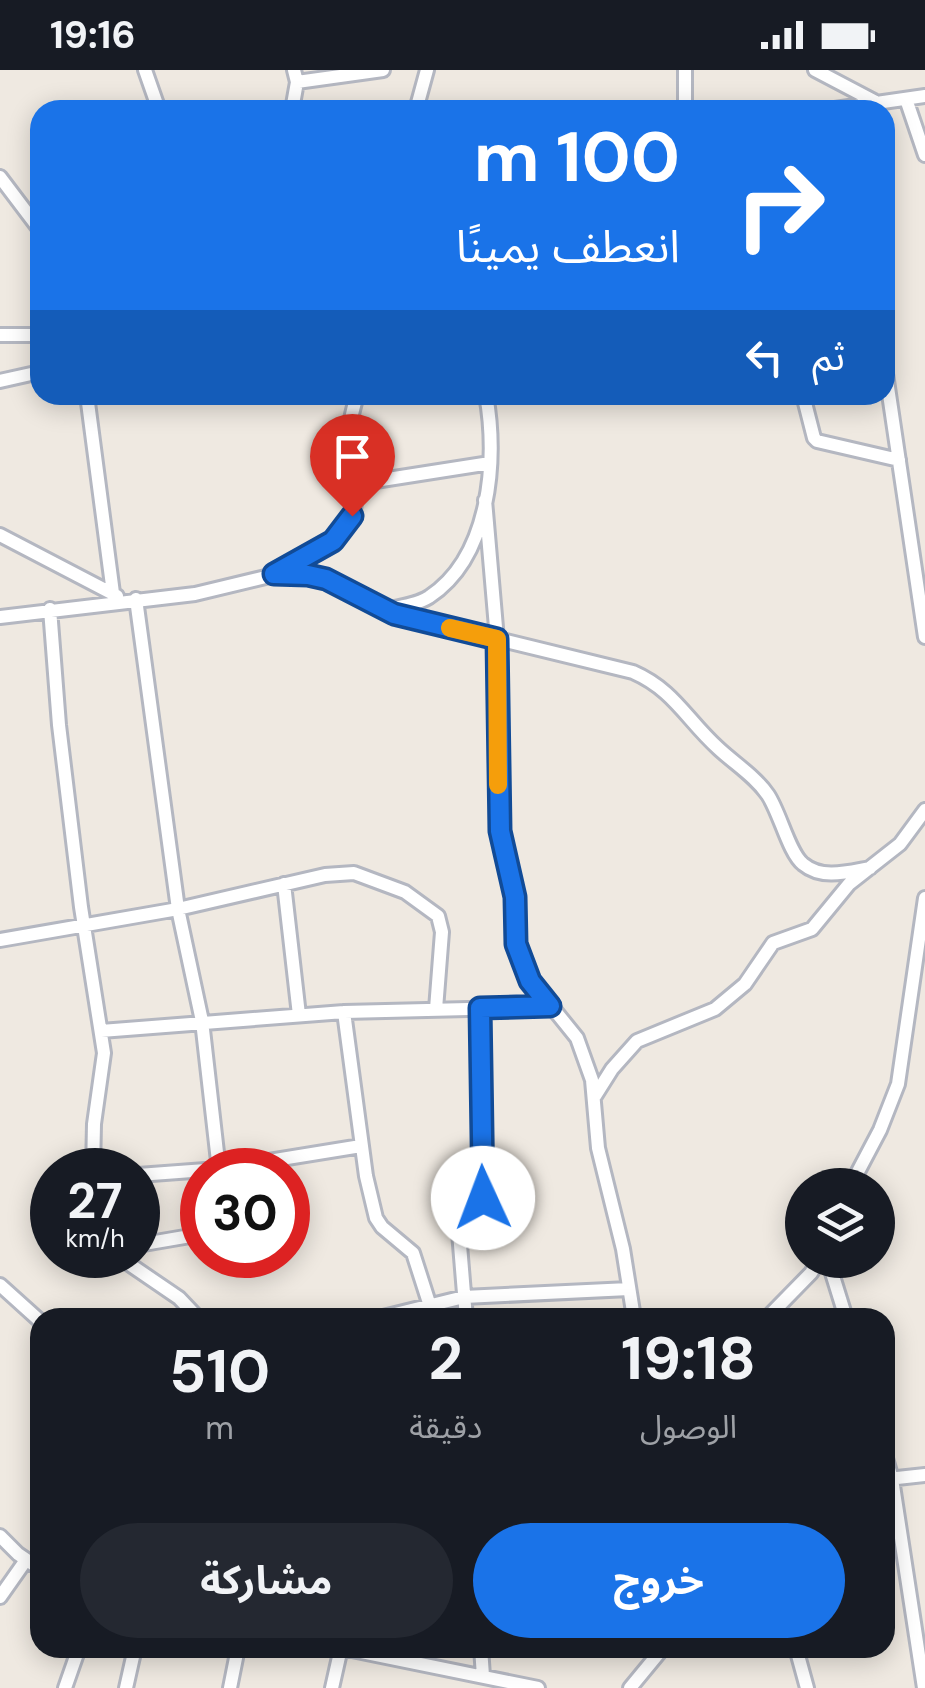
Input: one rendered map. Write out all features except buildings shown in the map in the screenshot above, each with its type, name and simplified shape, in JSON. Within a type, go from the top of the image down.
[{"type":"street","points":[[145,70],[155,100]]},
{"type":"street","points":[[296,76],[384,70]]},
{"type":"street","points":[[419,100],[427,70]]},
{"type":"street","points":[[685,70],[686,100]]},
{"type":"street","points":[[815,70],[872,100]]},
{"type":"street","points":[[890,100],[925,96]]},
{"type":"street","points":[[906,99],[925,156]]},
{"type":"street","points":[[0,177],[30,217]]},
{"type":"street","points":[[0,335],[30,335]]},
{"type":"street","points":[[0,381],[30,373]]},
{"type":"street","points":[[89,405],[178,910],[202,1022],[217,1148]]},
{"type":"street","points":[[0,617],[124,598],[195,594],[274,574],[333,541],[344,531],[356,506],[348,438],[355,405]]},
{"type":"street","points":[[488,405],[491,424],[486,500],[497,639],[500,831],[515,897],[516,944],[530,981],[577,1038],[592,1080],[598,1148],[633,1308]]},
{"type":"street","points":[[806,405],[817,441],[898,460]]},
{"type":"street","points":[[890,405],[920,576],[925,636]]},
{"type":"street","points":[[356,484],[490,463]]},
{"type":"street","points":[[383,610],[416,603],[442,586],[467,551],[486,500]]},
{"type":"street","points":[[0,535],[124,598]]},
{"type":"street","points":[[274,574],[326,579],[383,610],[632,672],[659,685],[716,747],[767,793],[801,862],[822,873],[870,868]]},
{"type":"street","points":[[50,609],[84,925],[101,1031],[104,1069],[93,1148]]},
{"type":"street","points":[[595,1096],[620,1058],[637,1041],[724,1003],[745,984],[773,944],[812,929],[841,892],[900,844],[925,810]]},
{"type":"street","points":[[0,940],[178,910],[324,875],[354,874],[405,892],[438,916],[442,932],[436,1009]]},
{"type":"street","points":[[284,884],[299,1015]]},
{"type":"street","points":[[860,1168],[898,1084],[925,898]]},
{"type":"street","points":[[101,1031],[344,1012],[550,1006]]},
{"type":"street","points":[[465,1308],[457,1208],[483,1196],[480,1008]]},
{"type":"street","points":[[344,1012],[361,1146],[376,1218],[414,1253],[430,1306]]},
{"type":"street","points":[[310,1154],[361,1146]]},
{"type":"street","points":[[150,1278],[188,1308]]},
{"type":"street","points":[[777,1308],[807,1278]]},
{"type":"street","points":[[834,1278],[843,1308]]},
{"type":"street","points":[[0,1285],[30,1312]]},
{"type":"street","points":[[422,1308],[464,1298],[630,1289]]},
{"type":"street","points":[[895,1478],[925,1475]]},
{"type":"street","points":[[895,1520],[924,1688]]},
{"type":"street","points":[[0,1536],[30,1563]]},
{"type":"street","points":[[0,1597],[26,1560]]},
{"type":"street","points":[[65,1688],[76,1658]]},
{"type":"street","points":[[126,1688],[133,1658]]},
{"type":"street","points":[[230,1688],[236,1658]]},
{"type":"street","points":[[332,1688],[339,1658]]},
{"type":"street","points":[[392,1658],[538,1688]]},
{"type":"street","points":[[482,1658],[483,1676]]},
{"type":"street","points":[[630,1688],[655,1658]]},
{"type":"street","points":[[799,1658],[807,1688]]},
{"type":"slow traffic","points":[[450,628],[497,639],[498,785]]},
{"type":"route","points":[[352,516],[333,541],[274,574],[326,579],[394,614],[497,639],[500,831],[515,897],[516,944],[530,981],[550,1006],[480,1008],[483,1198]]}]
